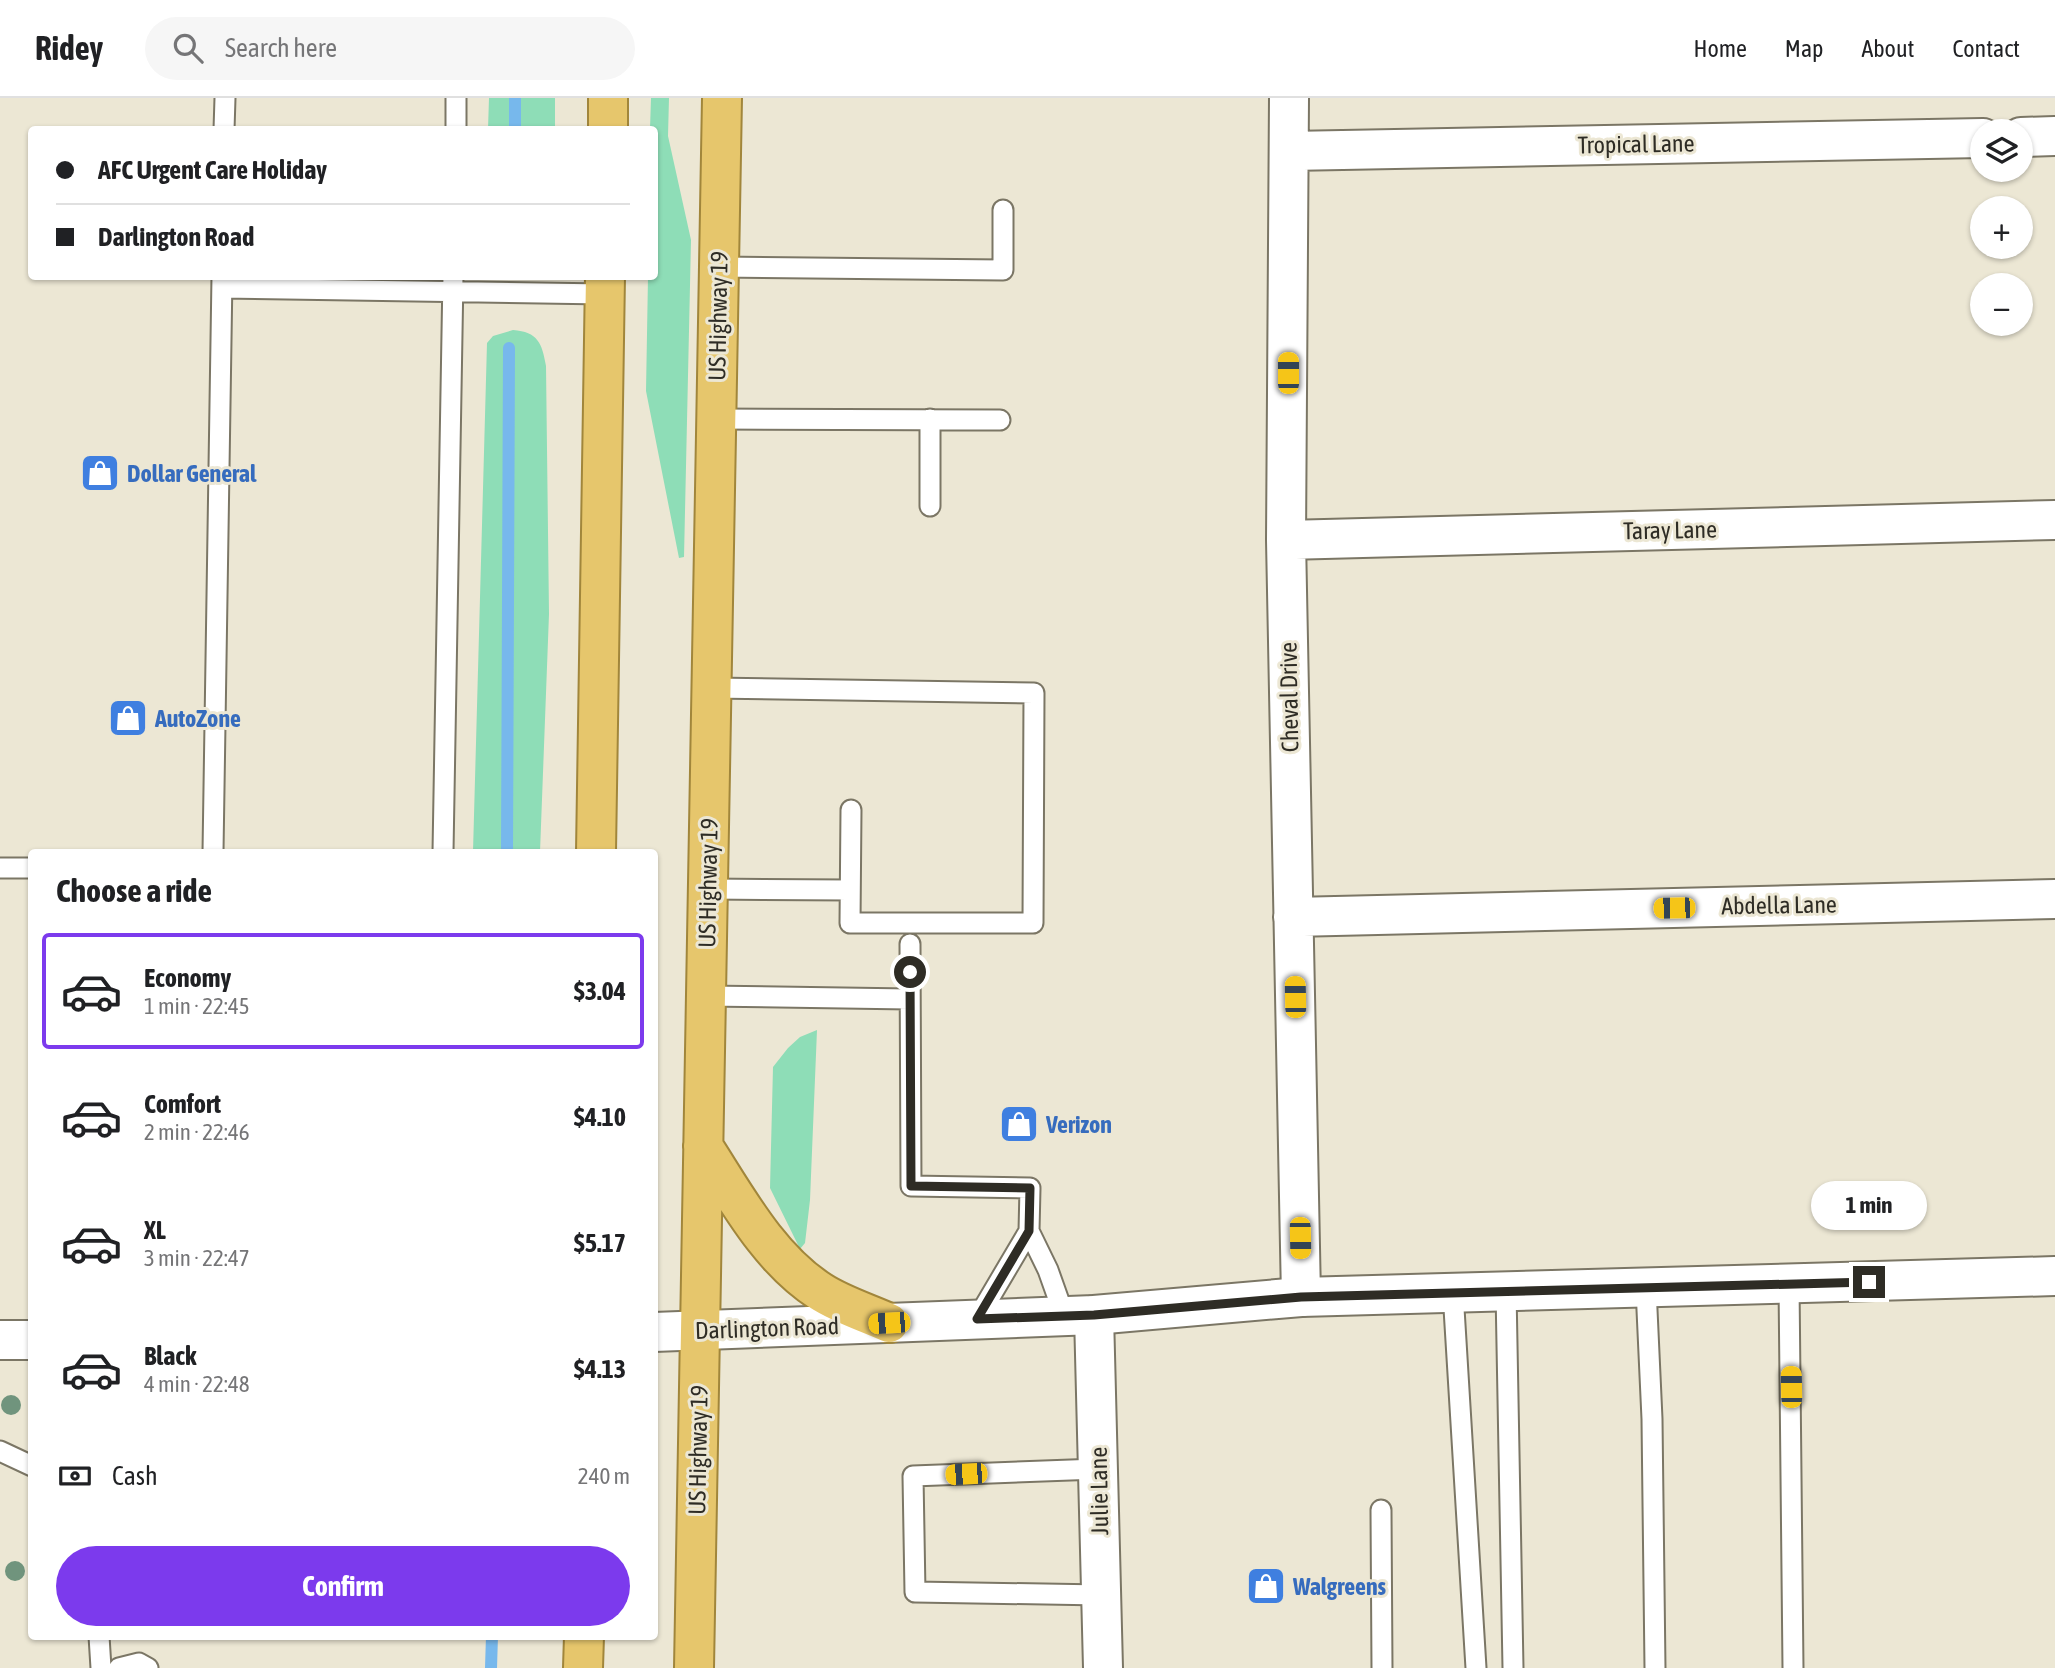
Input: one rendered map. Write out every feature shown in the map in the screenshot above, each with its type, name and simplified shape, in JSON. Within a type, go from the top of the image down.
[{"type":"highway","points":[[608,98],[608,126]]},
{"type":"highway","name":"US Highway 19","points":[[694,1668],[722,98]]},
{"type":"highway","points":[[596,849],[605,285]]},
{"type":"highway","points":[[703,1146],[778,1256],[799,1276],[822,1293],[889,1323]]},
{"type":"highway","points":[[583,1668],[584,1640]]},
{"type":"street","name":"Cheval Drive","points":[[1289,98],[1286,540],[1301,1297]]},
{"type":"street","points":[[2033,137],[2055,136]]},
{"type":"street","name":"Tropical Lane","points":[[1290,151],[1970,138]]},
{"type":"street","name":"Taray Lane","points":[[1286,540],[2055,520]]},
{"type":"street","name":"Abdella Lane","points":[[1293,917],[2055,899]]},
{"type":"street","name":"Darlington Road","points":[[658,1332],[1079,1315],[1301,1297],[2055,1276]]},
{"type":"street","name":"Julie Lane","points":[[1079,1315],[1098,1469],[1103,1668]]},
{"type":"street","points":[[0,1340],[28,1340]]},
{"type":"lane","points":[[224,126],[225,98]]},
{"type":"lane","points":[[456,98],[456,126]]},
{"type":"lane","points":[[719,267],[1003,270],[1003,210]]},
{"type":"lane","points":[[213,849],[222,282],[605,285]]},
{"type":"lane","points":[[443,849],[453,284]]},
{"type":"lane","points":[[716,419],[1000,420]]},
{"type":"lane","points":[[930,419],[930,506]]},
{"type":"lane","points":[[712,688],[1034,693],[1033,923],[850,923],[851,810]]},
{"type":"lane","points":[[0,868],[28,868]]},
{"type":"lane","points":[[709,889],[850,890]]},
{"type":"lane","points":[[910,944],[911,1186],[1030,1188],[1029,1231],[1048,1270],[1079,1315]]},
{"type":"lane","points":[[706,996],[909,999]]},
{"type":"lane","points":[[977,1319],[1029,1231]]},
{"type":"lane","points":[[1789,1284],[1793,1668]]},
{"type":"lane","points":[[1646,1288],[1652,1446],[1655,1668]]},
{"type":"lane","points":[[1506,1291],[1513,1668]]},
{"type":"lane","points":[[1453,1292],[1476,1668]]},
{"type":"lane","points":[[0,1451],[28,1464]]},
{"type":"lane","points":[[1098,1469],[913,1476],[915,1592],[1102,1595]]},
{"type":"lane","points":[[1381,1510],[1382,1668]]},
{"type":"lane","points":[[99,1640],[101,1668]]},
{"type":"lane","points":[[120,1668],[139,1663],[148,1668]]},
{"type":"green space","points":[[489,98],[555,98],[555,126],[488,126]]},
{"type":"green space","points":[[651,98],[669,98],[668,136],[691,240],[684,557],[679,558],[646,391],[648,280],[658,280],[658,126],[650,126]]},
{"type":"green space","points":[[513,330],[528,333],[540,345],[546,366],[549,614],[540,849],[473,849],[487,343],[493,336]]},
{"type":"green space","points":[[817,1030],[810,1200],[805,1243],[800,1249],[770,1188],[773,1067],[800,1037]]},
{"type":"waterway","points":[[515,98],[515,126]]},
{"type":"waterway","points":[[507,849],[509,348]]},
{"type":"waterway","points":[[491,1668],[492,1640]]},
{"type":"place","name":"Dollar General","points":[[100,473]]},
{"type":"place","name":"AutoZone","points":[[128,718]]},
{"type":"place","name":"Verizon","points":[[1019,1124]]},
{"type":"place","name":"Walgreens","points":[[1266,1586]]},
{"type":"route","points":[[910,972],[911,1186],[1030,1188],[1029,1231],[977,1319],[1094,1315],[1301,1297],[1869,1282]]}]
